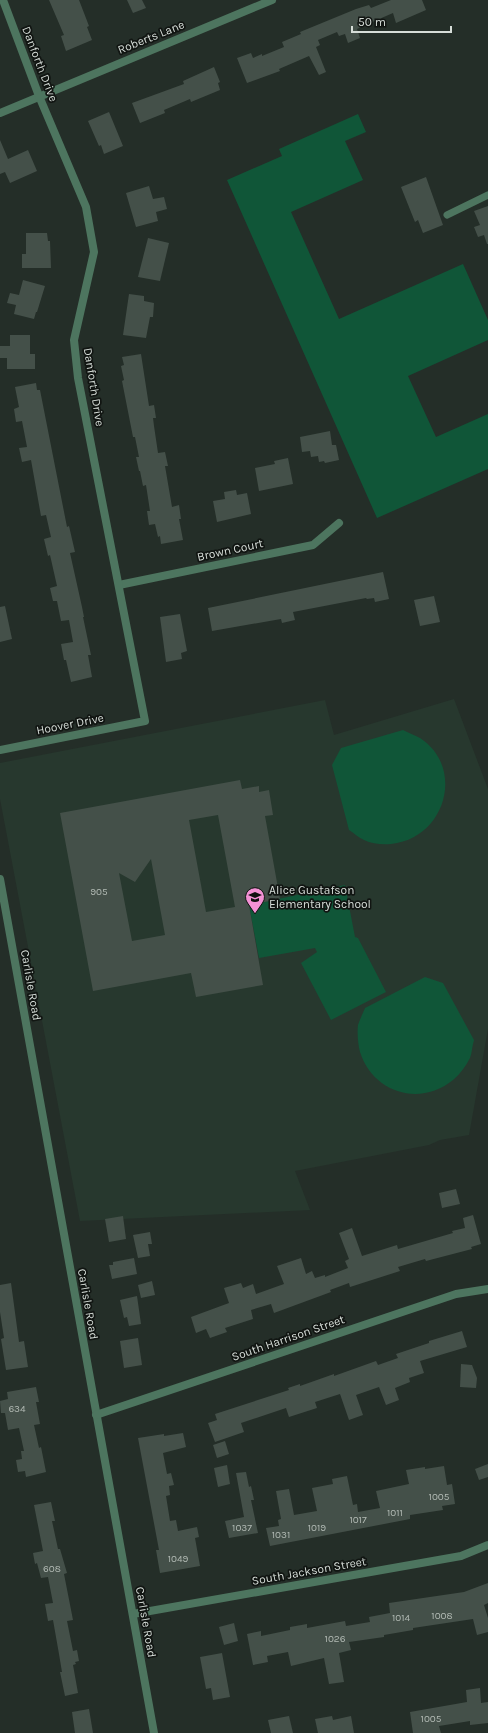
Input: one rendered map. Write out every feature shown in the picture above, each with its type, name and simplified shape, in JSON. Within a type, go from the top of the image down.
[{"type":"street","name":"Danforth Drive","points":[[3,0],[39,96],[86,207],[94,252],[74,340],[78,378],[145,721]]},
{"type":"street","name":"Roberts Lane","points":[[0,113],[272,0]]},
{"type":"street","name":"Brown Court","points":[[119,585],[313,545],[339,523]]},
{"type":"street","name":"Hoover Drive","points":[[0,750],[145,721]]},
{"type":"street","name":"Carlisle Road","points":[[0,879],[154,1733]]},
{"type":"street","name":"South Harrison Street","points":[[96,1415],[456,1294],[488,1290]]},
{"type":"street","name":"South Jackson Street","points":[[133,1614],[461,1556],[488,1545]]},
{"type":"lane","points":[[447,215],[488,195]]},
{"type":"shaded area","name":"Alice Gustafson Elementary School","points":[[454,699],[488,789],[488,1029],[469,1135],[440,1140],[429,1145],[295,1171],[310,1210],[80,1221],[0,799],[0,763],[325,700],[334,735]]},
{"type":"green space","points":[[358,114],[366,132],[345,141],[363,180],[291,212],[339,319],[463,264],[488,320],[488,340],[408,376],[436,437],[488,414],[488,469],[377,518],[227,180],[282,156],[279,149]]},
{"type":"green space","points":[[403,730],[420,738],[434,751],[442,767],[445,783],[443,800],[436,816],[425,830],[410,839],[391,844],[378,844],[370,842],[362,839],[349,830],[332,765],[341,748]]},
{"type":"green space","points":[[345,885],[355,937],[358,938],[386,992],[331,1020],[301,963],[317,952],[315,948],[259,958],[249,905]]},
{"type":"green space","points":[[425,977],[443,983],[474,1040],[470,1058],[463,1070],[453,1080],[440,1088],[426,1093],[412,1094],[399,1092],[386,1086],[375,1077],[366,1066],[360,1052],[358,1025],[365,1008]]},
{"type":"building","points":[[49,0],[79,0],[89,26],[87,27],[92,40],[66,51],[61,36],[64,35]]},
{"type":"building","points":[[127,0],[142,0],[146,8],[133,13]]},
{"type":"building","points":[[391,0],[422,0],[426,10],[396,23],[393,13],[357,29],[360,38],[348,43],[345,34],[339,36],[337,32],[318,40],[320,45],[316,47],[326,72],[319,75],[309,56],[279,69],[280,71],[247,83],[237,58],[251,53],[253,58],[262,54],[262,56],[284,47],[282,42],[301,34],[300,32],[356,9],[369,5],[371,8]]},
{"type":"building","points":[[214,67],[220,82],[218,83],[220,90],[191,102],[190,99],[164,110],[165,113],[140,123],[132,103],[184,84],[183,81]]},
{"type":"building","points":[[109,112],[123,146],[104,154],[101,145],[99,146],[88,121]]},
{"type":"building","points":[[0,140],[8,159],[28,150],[37,171],[10,183],[5,172],[0,174]]},
{"type":"building","points":[[426,177],[443,225],[423,233],[418,220],[415,222],[401,187]]},
{"type":"building","points":[[149,186],[153,199],[164,197],[167,209],[156,212],[158,221],[136,227],[126,193]]},
{"type":"building","points":[[488,206],[487,244],[484,235],[478,237],[474,227],[480,225],[474,211]]},
{"type":"building","points":[[26,233],[47,233],[48,241],[50,241],[51,268],[22,268],[22,254],[26,254]]},
{"type":"building","points":[[148,238],[169,243],[160,281],[138,277]]},
{"type":"building","points":[[23,280],[45,286],[34,319],[14,314],[16,305],[7,303],[10,293],[19,295]]},
{"type":"building","points":[[129,294],[144,296],[144,301],[154,303],[153,317],[150,317],[146,338],[123,335]]},
{"type":"building","points":[[10,335],[30,335],[30,354],[35,354],[35,369],[7,369],[7,358],[0,358],[0,346],[10,346]]},
{"type":"building","points":[[141,354],[149,406],[154,405],[156,418],[153,418],[158,453],[165,452],[168,466],[165,466],[172,507],[179,505],[181,519],[179,519],[183,540],[161,544],[160,536],[158,537],[155,524],[149,525],[147,511],[150,511],[146,485],[143,486],[139,471],[136,457],[139,457],[135,437],[133,437],[122,381],[124,380],[121,366],[124,365],[122,357]]},
{"type":"building","points":[[36,383],[37,390],[40,390],[67,527],[69,526],[75,552],[70,553],[91,655],[88,655],[92,677],[71,682],[61,644],[73,642],[69,620],[61,621],[57,601],[53,601],[50,588],[57,586],[50,555],[48,556],[44,539],[51,537],[46,515],[41,516],[31,460],[22,462],[19,448],[27,447],[22,421],[16,422],[14,409],[19,407],[15,387]]},
{"type":"building","points":[[330,431],[332,445],[336,445],[339,460],[325,463],[324,461],[319,462],[318,456],[311,457],[310,451],[302,452],[300,437]]},
{"type":"building","points":[[288,458],[293,484],[259,491],[255,468],[275,464],[274,461]]},
{"type":"building","points":[[236,490],[237,495],[247,493],[251,514],[217,522],[213,501],[225,499],[224,492]]},
{"type":"building","points":[[383,572],[389,599],[375,602],[374,598],[366,598],[293,612],[295,620],[282,623],[281,619],[212,631],[208,608]]},
{"type":"building","points":[[434,596],[440,622],[420,626],[414,600]]},
{"type":"building","points":[[5,606],[12,639],[0,642],[0,607]]},
{"type":"building","points":[[180,614],[187,651],[181,653],[182,659],[166,662],[160,617]]},
{"type":"building","points":[[240,780],[242,789],[259,786],[259,792],[269,790],[273,815],[265,816],[280,899],[249,905],[263,985],[196,997],[191,973],[93,991],[60,813]],"holes":[[[218,815],[235,907],[206,912],[189,820]],[[151,859],[165,935],[132,941],[119,873],[135,882]]]},
{"type":"building","points":[[456,1189],[460,1204],[442,1208],[439,1193]]},
{"type":"building","points":[[473,1215],[481,1244],[471,1247],[472,1249],[426,1261],[425,1259],[398,1267],[400,1271],[350,1287],[349,1283],[330,1290],[331,1292],[274,1313],[271,1304],[251,1310],[253,1319],[225,1328],[227,1332],[210,1338],[206,1329],[196,1333],[191,1317],[229,1303],[224,1288],[241,1283],[243,1288],[253,1284],[256,1294],[284,1284],[277,1266],[301,1258],[306,1274],[312,1271],[315,1278],[325,1275],[325,1277],[348,1268],[345,1261],[349,1259],[339,1233],[352,1228],[362,1256],[397,1245],[398,1249],[453,1233],[452,1231],[465,1228],[463,1218]]},
{"type":"building","points":[[123,1216],[126,1239],[109,1242],[105,1219]]},
{"type":"building","points":[[150,1232],[152,1244],[148,1244],[150,1256],[138,1258],[133,1235]]},
{"type":"building","points":[[134,1258],[137,1274],[112,1279],[109,1265],[113,1265],[113,1262]]},
{"type":"building","points":[[152,1281],[155,1295],[141,1298],[138,1285]]},
{"type":"building","points":[[11,1283],[19,1342],[24,1341],[28,1367],[6,1370],[1,1339],[4,1338],[0,1312],[0,1285]]},
{"type":"building","points":[[137,1296],[141,1324],[129,1326],[127,1317],[124,1318],[120,1300]]},
{"type":"building","points":[[462,1331],[467,1347],[420,1361],[424,1373],[409,1378],[410,1382],[395,1388],[399,1400],[386,1405],[379,1387],[356,1395],[363,1415],[349,1420],[340,1394],[315,1402],[317,1408],[289,1417],[286,1408],[241,1423],[244,1432],[215,1442],[208,1423],[217,1420],[215,1414],[289,1390],[288,1388],[300,1384],[300,1386],[334,1374],[334,1376],[376,1361],[378,1365],[398,1358],[396,1354],[429,1343],[429,1341]]},
{"type":"building","points":[[138,1338],[142,1365],[124,1368],[120,1341]]},
{"type":"building","points":[[461,1364],[472,1365],[477,1378],[476,1388],[460,1387]]},
{"type":"building","points":[[36,1387],[39,1402],[36,1402],[40,1424],[34,1425],[39,1448],[41,1447],[46,1472],[26,1477],[25,1471],[18,1472],[16,1460],[22,1459],[21,1451],[24,1451],[19,1428],[8,1430],[5,1413],[1,1413],[0,1401],[8,1399],[7,1392]]},
{"type":"building","points":[[183,1433],[186,1447],[163,1453],[167,1474],[171,1473],[174,1485],[169,1486],[170,1495],[166,1496],[170,1521],[176,1520],[178,1531],[197,1527],[199,1537],[195,1538],[200,1566],[160,1573],[156,1550],[159,1550],[138,1438]]},
{"type":"building","points":[[225,1441],[229,1454],[217,1458],[213,1445]]},
{"type":"building","points":[[488,1464],[488,1477],[479,1480],[475,1469]]},
{"type":"building","points":[[227,1465],[230,1484],[218,1487],[214,1468]]},
{"type":"building","points":[[444,1466],[447,1485],[452,1484],[455,1504],[442,1506],[443,1510],[410,1515],[410,1519],[270,1546],[266,1528],[279,1526],[278,1520],[281,1519],[276,1491],[289,1489],[294,1515],[317,1511],[312,1488],[333,1484],[332,1479],[347,1476],[353,1505],[357,1504],[358,1512],[380,1508],[376,1491],[409,1484],[406,1470]]},
{"type":"building","points":[[246,1472],[249,1487],[251,1486],[254,1500],[251,1500],[258,1533],[229,1538],[225,1521],[244,1517],[236,1473]]},
{"type":"building","points":[[51,1502],[55,1521],[52,1521],[58,1549],[60,1549],[67,1573],[64,1574],[73,1620],[67,1621],[73,1651],[77,1650],[79,1661],[75,1662],[76,1664],[73,1665],[78,1693],[65,1696],[53,1620],[48,1621],[45,1604],[53,1603],[48,1577],[41,1578],[37,1563],[35,1564],[33,1553],[43,1551],[34,1505]]},
{"type":"building","points":[[488,1583],[488,1603],[484,1605],[488,1618],[488,1632],[477,1635],[473,1619],[413,1628],[413,1630],[384,1635],[384,1637],[349,1642],[351,1650],[339,1653],[344,1682],[329,1684],[324,1658],[291,1666],[288,1652],[267,1656],[268,1662],[253,1665],[247,1634],[261,1631],[261,1636],[290,1630],[290,1627],[307,1624],[307,1628],[345,1621],[346,1626],[370,1622],[369,1617],[390,1613],[389,1603],[464,1592]]},
{"type":"building","points":[[234,1623],[238,1641],[224,1645],[219,1627]]},
{"type":"building","points":[[222,1653],[230,1697],[213,1700],[211,1688],[206,1689],[200,1657]]},
{"type":"building","points":[[480,1688],[481,1703],[488,1702],[488,1723],[470,1725],[470,1721],[439,1726],[441,1733],[413,1733],[410,1712],[467,1702],[466,1690]]},
{"type":"building","points":[[89,1709],[93,1733],[75,1733],[72,1712]]},
{"type":"building","points":[[289,1716],[293,1733],[271,1733],[268,1720]]},
{"type":"building","points":[[332,1716],[333,1720],[351,1716],[354,1733],[318,1733],[315,1719]]},
{"type":"place","name":"Alice Gustafson Elementary School","points":[[255,914]]}]
